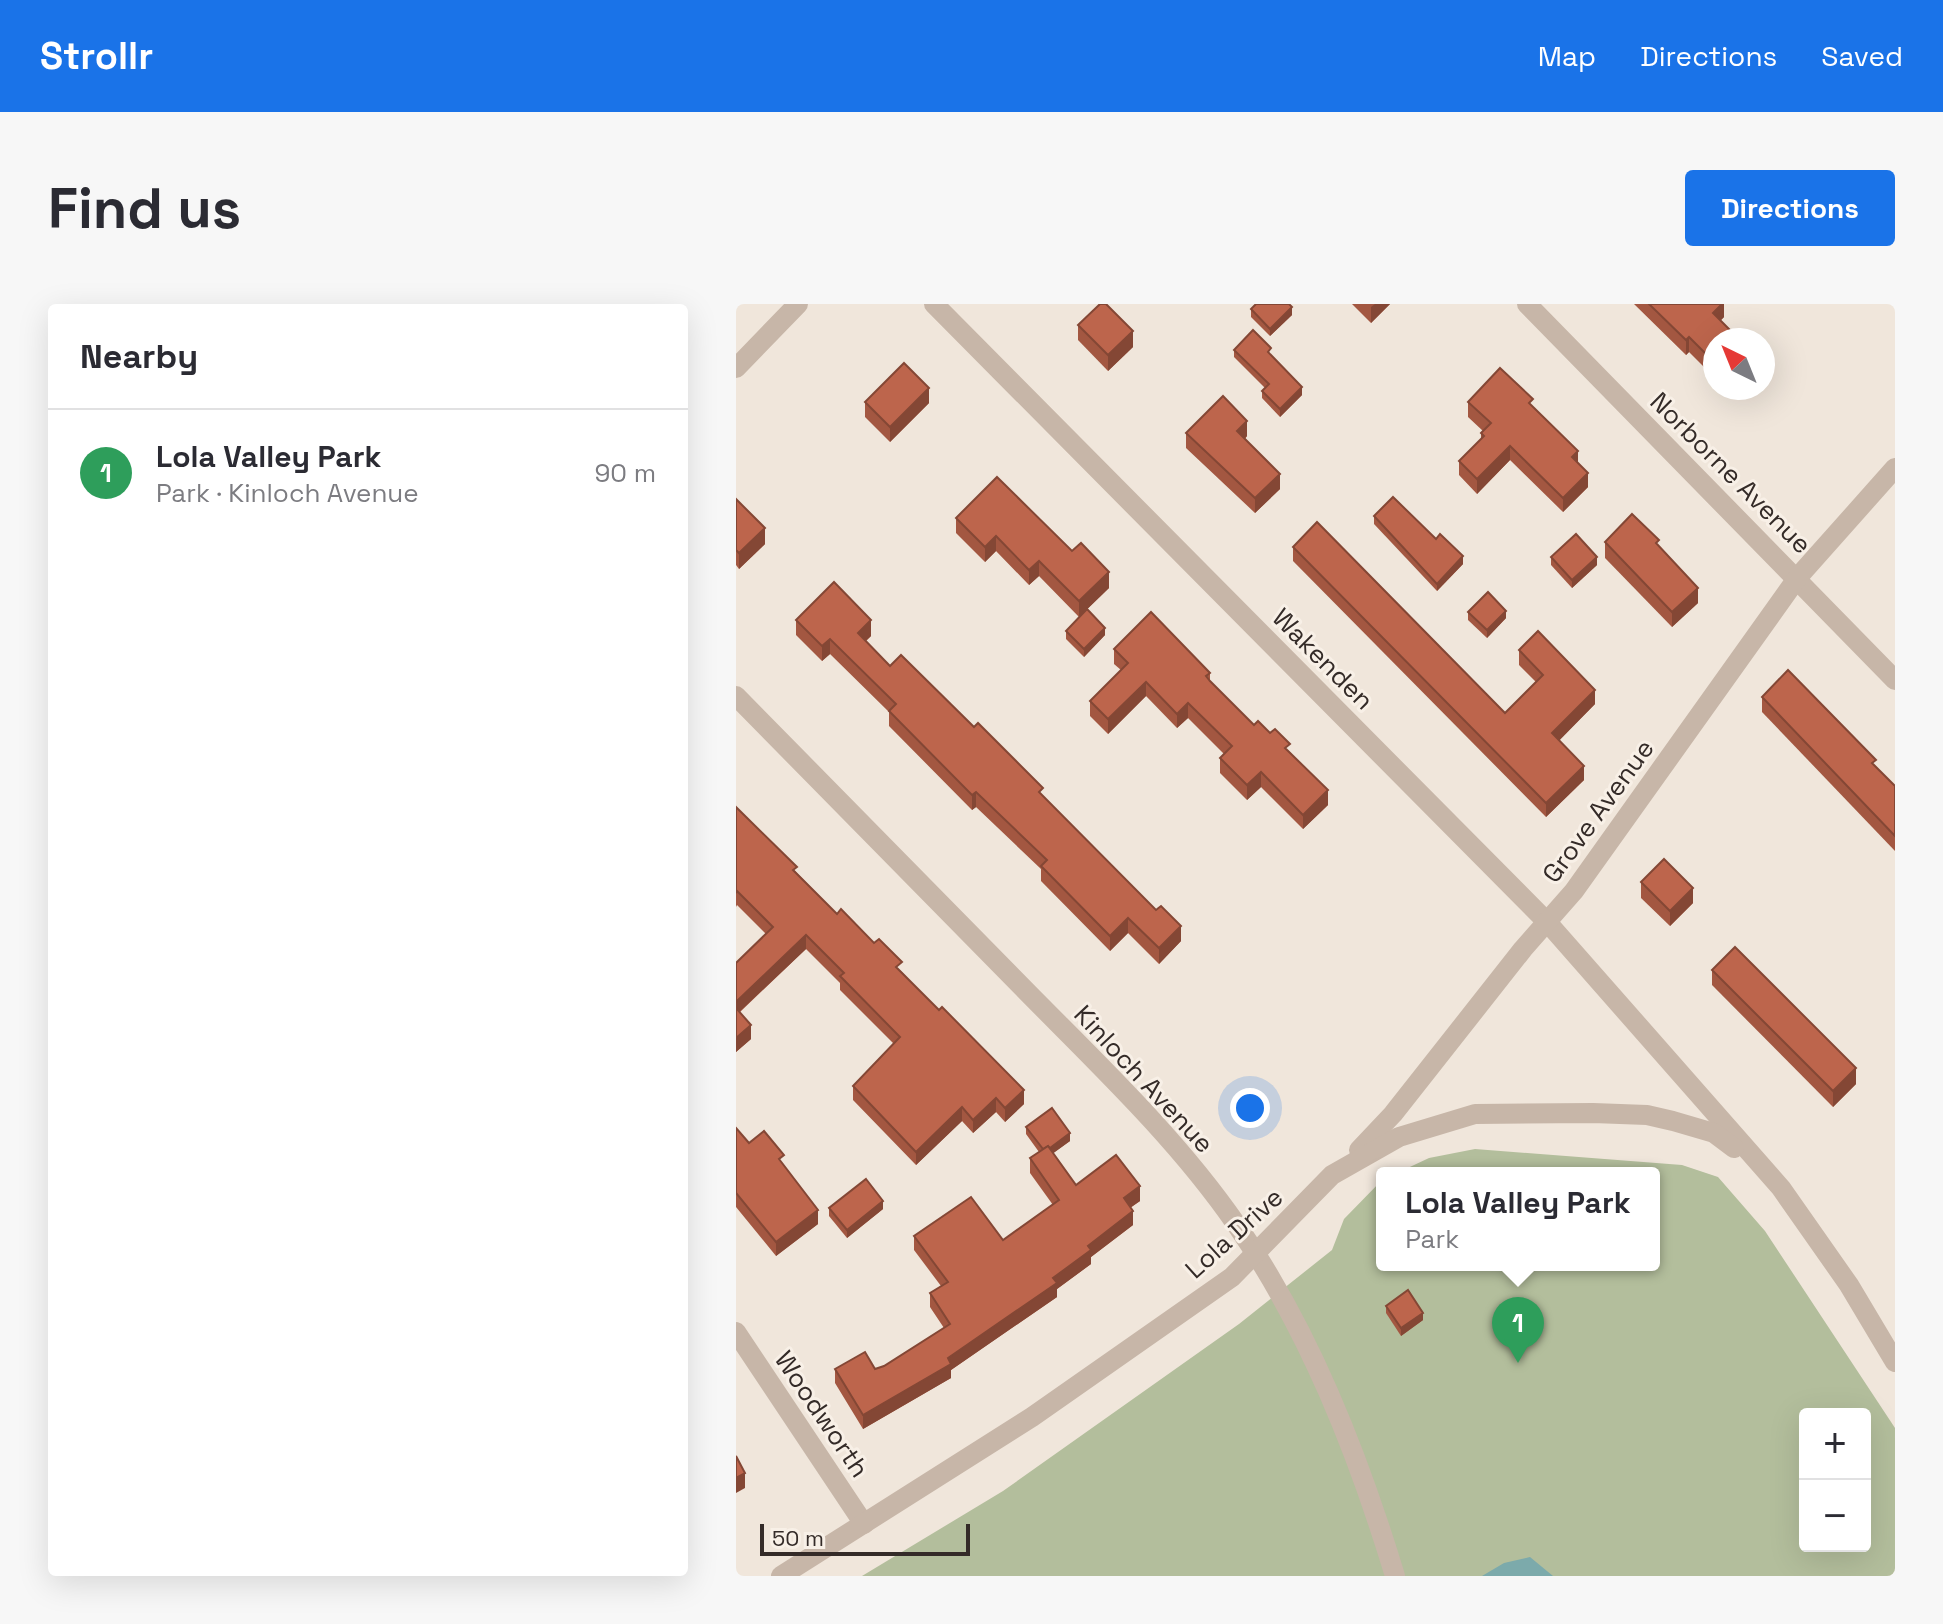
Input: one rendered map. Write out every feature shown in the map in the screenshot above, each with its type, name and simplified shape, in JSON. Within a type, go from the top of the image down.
[{"type":"street","name":"Wakenden","points":[[934,304],[1548,923],[1667,1059]]},
{"type":"street","name":"Norborne Avenue","points":[[1527,304],[1798,577],[1895,680]]},
{"type":"street","points":[[736,368],[793,305]]},
{"type":"street","name":"Grove Avenue","points":[[1332,1175],[1393,1114],[1523,949],[1548,923],[1798,577],[1895,468]]},
{"type":"street","name":"Kinloch Avenue","points":[[736,696],[1105,1073],[1170,1142],[1234,1221],[1257,1255],[1303,1341],[1352,1447],[1395,1576]]},
{"type":"street","name":"Lola Drive","points":[[1667,1059],[1781,1188],[1849,1285],[1895,1362]]},
{"type":"street","name":"Lola Drive","points":[[781,1576],[1032,1417],[1232,1277],[1257,1255],[1332,1175],[1373,1149],[1426,1127],[1475,1114],[1540,1111],[1647,1115],[1714,1133],[1765,1171]]},
{"type":"street","name":"Woodworth","points":[[736,1332],[864,1524]]},
{"type":"green space","points":[[1475,1149],[1682,1165],[1718,1177],[1765,1231],[1895,1428],[1895,1576],[862,1576],[1003,1491],[1239,1324],[1332,1250],[1344,1219],[1376,1186],[1376,1271],[1660,1271],[1660,1167],[1410,1167],[1429,1158]]},
{"type":"water","points":[[1530,1557],[1553,1576],[1482,1576],[1504,1563]]},
{"type":"building","points":[[1100,304],[1106,304],[1133,331],[1108,355],[1078,325]]},
{"type":"building","points":[[1256,304],[1289,304],[1292,307],[1270,329],[1251,309]]},
{"type":"building","points":[[1649,304],[1722,304],[1713,313],[1728,328],[1703,328],[1703,351],[1689,337],[1686,340]]},
{"type":"building","points":[[1253,330],[1271,348],[1268,352],[1302,387],[1280,409],[1262,391],[1269,384],[1234,350]]},
{"type":"building","points":[[904,363],[929,388],[890,427],[865,402]]},
{"type":"building","points":[[1500,368],[1533,399],[1529,403],[1578,451],[1572,457],[1588,473],[1563,498],[1510,446],[1477,479],[1459,461],[1484,436],[1481,433],[1491,423],[1468,402]]},
{"type":"building","points":[[1223,396],[1247,421],[1237,431],[1280,474],[1255,498],[1186,433]]},
{"type":"building","points":[[997,477],[1072,551],[1081,543],[1109,572],[1079,601],[1039,561],[1029,570],[996,536],[985,547],[956,518]]},
{"type":"building","points":[[1393,497],[1436,539],[1440,534],[1463,556],[1437,584],[1374,516]]},
{"type":"building","points":[[736,499],[765,528],[739,553],[736,550]]},
{"type":"building","points":[[1632,514],[1659,540],[1656,543],[1698,588],[1672,612],[1605,542]]},
{"type":"building","points":[[1317,522],[1505,713],[1543,675],[1519,650],[1538,631],[1595,690],[1552,733],[1584,766],[1546,803],[1293,547]]},
{"type":"building","points":[[1576,534],[1597,557],[1572,580],[1551,557]]},
{"type":"building","points":[[834,582],[871,620],[858,633],[890,666],[901,655],[974,727],[978,723],[1043,788],[1039,792],[1156,910],[1161,906],[1181,926],[1159,948],[1128,918],[1110,936],[1041,866],[1047,860],[976,792],[972,795],[889,711],[896,704],[830,639],[822,646],[796,620]]},
{"type":"building","points":[[1488,592],[1506,611],[1487,630],[1468,612]]},
{"type":"building","points":[[1087,609],[1105,628],[1084,649],[1066,631]]},
{"type":"building","points":[[1151,612],[1210,673],[1206,676],[1210,681],[1254,725],[1258,721],[1270,733],[1275,729],[1290,744],[1285,748],[1328,790],[1303,815],[1261,772],[1247,785],[1220,758],[1232,746],[1188,703],[1177,714],[1146,682],[1108,719],[1090,701],[1128,663],[1114,649]]},
{"type":"building","points":[[1788,670],[1876,760],[1872,763],[1895,786],[1895,836],[1762,697]]},
{"type":"building","points":[[736,807],[797,867],[793,870],[837,914],[841,909],[874,943],[879,939],[902,962],[896,967],[939,1010],[942,1007],[1024,1090],[1005,1108],[996,1098],[973,1120],[962,1107],[916,1152],[853,1086],[900,1037],[840,976],[844,973],[806,935],[736,1002],[736,963],[773,927],[736,893]]},
{"type":"building","points":[[1664,859],[1693,888],[1670,911],[1641,882]]},
{"type":"building","points":[[1735,947],[1856,1068],[1833,1091],[1712,970]]},
{"type":"building","points":[[736,1008],[751,1025],[736,1038]]},
{"type":"building","points":[[1052,1108],[1070,1133],[1050,1148],[1043,1149],[1026,1127]]},
{"type":"building","points":[[736,1128],[749,1143],[764,1131],[784,1155],[779,1159],[818,1210],[776,1242],[736,1193]]},
{"type":"building","points":[[1048,1146],[1076,1185],[1116,1155],[1140,1186],[1124,1198],[1133,1211],[1088,1246],[1091,1250],[1053,1278],[1057,1283],[948,1358],[951,1364],[863,1415],[835,1369],[865,1352],[875,1369],[884,1366],[950,1324],[930,1293],[948,1282],[914,1236],[971,1197],[1003,1240],[1059,1200],[1030,1158]]},
{"type":"building","points":[[866,1179],[883,1201],[847,1230],[829,1208]]},
{"type":"building","points":[[1408,1290],[1423,1313],[1401,1328],[1386,1306]]},
{"type":"building","points":[[736,1456],[745,1473],[736,1478]]},
{"type":"place","name":"Lola Valley Park","points":[[1518,1363]]}]
